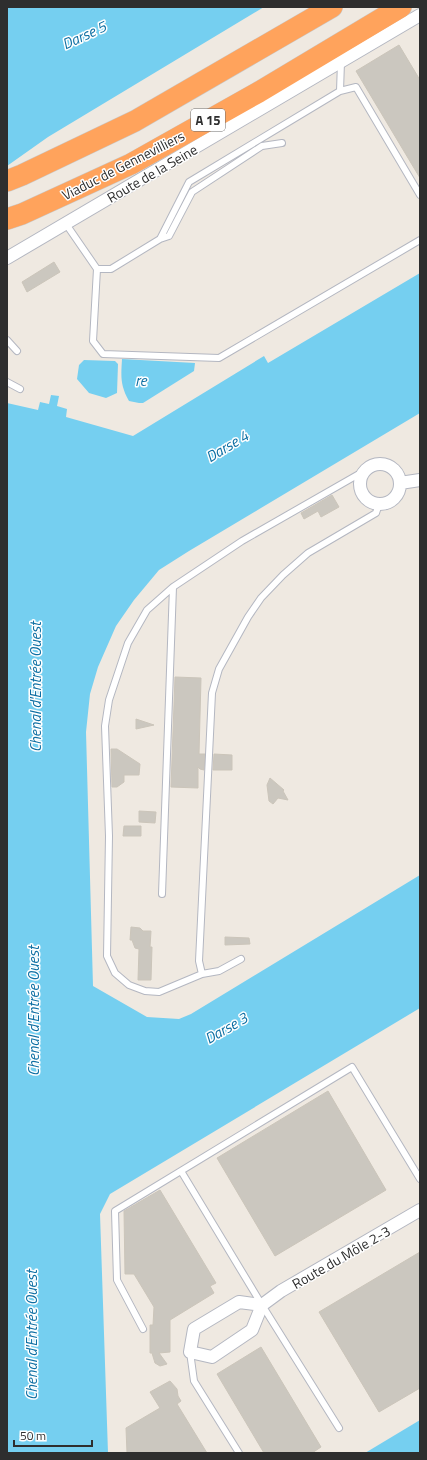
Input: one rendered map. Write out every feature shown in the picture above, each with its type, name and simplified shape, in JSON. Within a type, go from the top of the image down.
[{"type":"highway","name":"A 15","points":[[7,181],[135,121],[332,7]]},
{"type":"highway","name":"Viaduc de Gennevilliers","points":[[7,219],[22,214],[131,164],[258,92],[401,7]]},
{"type":"street","name":"Route de la Seine","points":[[7,258],[420,16]]},
{"type":"street","points":[[377,464],[390,467],[395,471],[400,483],[396,496],[386,504],[372,503],[362,495],[360,489],[362,476],[366,470],[377,464]]},
{"type":"street","points":[[400,483],[420,480]]},
{"type":"street","name":"Route du Môle 2-3","points":[[262,1305],[281,1291],[420,1210]]},
{"type":"street","points":[[239,1302],[262,1305],[252,1330],[212,1357],[190,1352],[194,1329],[239,1302]]},
{"type":"lane","points":[[340,91],[341,62]]},
{"type":"lane","points":[[160,239],[189,182],[340,91],[356,87],[420,195]]},
{"type":"lane","points":[[97,269],[111,269],[160,239],[169,236],[192,192],[262,146],[282,143]]},
{"type":"lane","points":[[66,224],[97,269],[93,342],[103,354],[219,358],[420,240]]},
{"type":"lane","points":[[7,340],[17,351]]},
{"type":"lane","points":[[7,382],[20,389]]},
{"type":"lane","points":[[241,959],[219,970],[202,974],[158,992],[145,991],[129,985],[115,973],[107,956],[108,836],[105,726],[109,700],[128,643],[147,610],[173,587],[242,541],[366,470]]},
{"type":"lane","points":[[202,974],[199,961],[212,693],[219,669],[248,616],[261,598],[283,575],[308,553],[376,513],[379,504]]},
{"type":"lane","points":[[162,894],[173,587]]},
{"type":"lane","points":[[143,1329],[117,1280],[115,1211],[352,1067],[420,1179]]},
{"type":"lane","points":[[182,1171],[262,1305],[339,1428]]},
{"type":"lane","points":[[190,1352],[194,1381],[239,1453]]},
{"type":"water","name":"Darse 5","points":[[7,7],[264,7],[48,137],[7,166]]},
{"type":"water","points":[[420,273],[420,413],[159,570],[134,600],[116,626],[98,667],[90,694],[86,732],[93,986],[147,1017],[179,1019],[191,1014],[420,875],[420,1008],[110,1194],[100,1214],[108,1453],[7,1453],[7,403],[38,410],[40,402],[49,404],[51,395],[59,396],[57,406],[67,409],[66,417],[133,436],[264,356],[268,363]]},
{"type":"water","name":"re","points":[[122,359],[195,363],[194,371],[143,403],[139,403],[129,401],[124,390],[121,376]]},
{"type":"water","points":[[84,360],[115,361],[118,364],[117,393],[106,398],[89,393],[77,379],[79,365]]},
{"type":"water","points":[[420,1420],[420,1453],[365,1453]]},
{"type":"building","points":[[399,45],[420,80],[420,178],[356,71]]},
{"type":"building","points":[[54,262],[60,272],[27,292],[22,282]]},
{"type":"building","points":[[332,495],[339,507],[321,517],[318,511],[304,519],[301,513]]},
{"type":"building","points":[[175,677],[201,678],[199,754],[205,754],[204,770],[198,767],[198,788],[171,787]]},
{"type":"building","points":[[136,719],[154,725],[136,729]]},
{"type":"building","points":[[111,749],[117,749],[140,764],[139,775],[124,775],[124,782],[117,787],[112,787]]},
{"type":"building","points":[[214,754],[232,755],[232,770],[213,770]]},
{"type":"building","points":[[270,778],[284,790],[283,791],[288,800],[278,798],[273,804],[269,801],[267,785]]},
{"type":"building","points":[[139,811],[156,812],[155,823],[139,822]]},
{"type":"building","points":[[124,826],[141,826],[141,836],[123,836]]},
{"type":"building","points":[[131,927],[140,928],[143,931],[151,931],[151,980],[138,980],[139,949],[135,948],[132,940],[130,940]]},
{"type":"building","points":[[225,937],[249,938],[250,944],[225,945]]},
{"type":"building","points":[[328,1091],[386,1190],[275,1256],[217,1158]]},
{"type":"building","points":[[160,1190],[216,1283],[210,1286],[214,1293],[170,1320],[170,1352],[159,1353],[167,1364],[160,1366],[155,1363],[152,1353],[150,1353],[150,1325],[153,1325],[154,1307],[134,1274],[125,1274],[124,1211]]},
{"type":"building","points":[[420,1252],[420,1388],[379,1412],[319,1312]]},
{"type":"building","points":[[261,1347],[321,1447],[312,1453],[264,1453],[217,1374]]},
{"type":"building","points":[[170,1381],[177,1389],[178,1396],[181,1401],[177,1404],[207,1453],[127,1453],[126,1428],[160,1408],[150,1392]]},
{"type":"water label","name":"Darse 4","points":[[227,446]]},
{"type":"water label","name":"Chenal d'Entrée Ouest","points":[[35,687]]},
{"type":"water label","name":"Chenal d'Entrée Ouest","points":[[33,1011]]},
{"type":"water label","name":"Darse 3","points":[[226,1028]]},
{"type":"water label","name":"Chenal d'Entrée Ouest","points":[[31,1335]]}]
